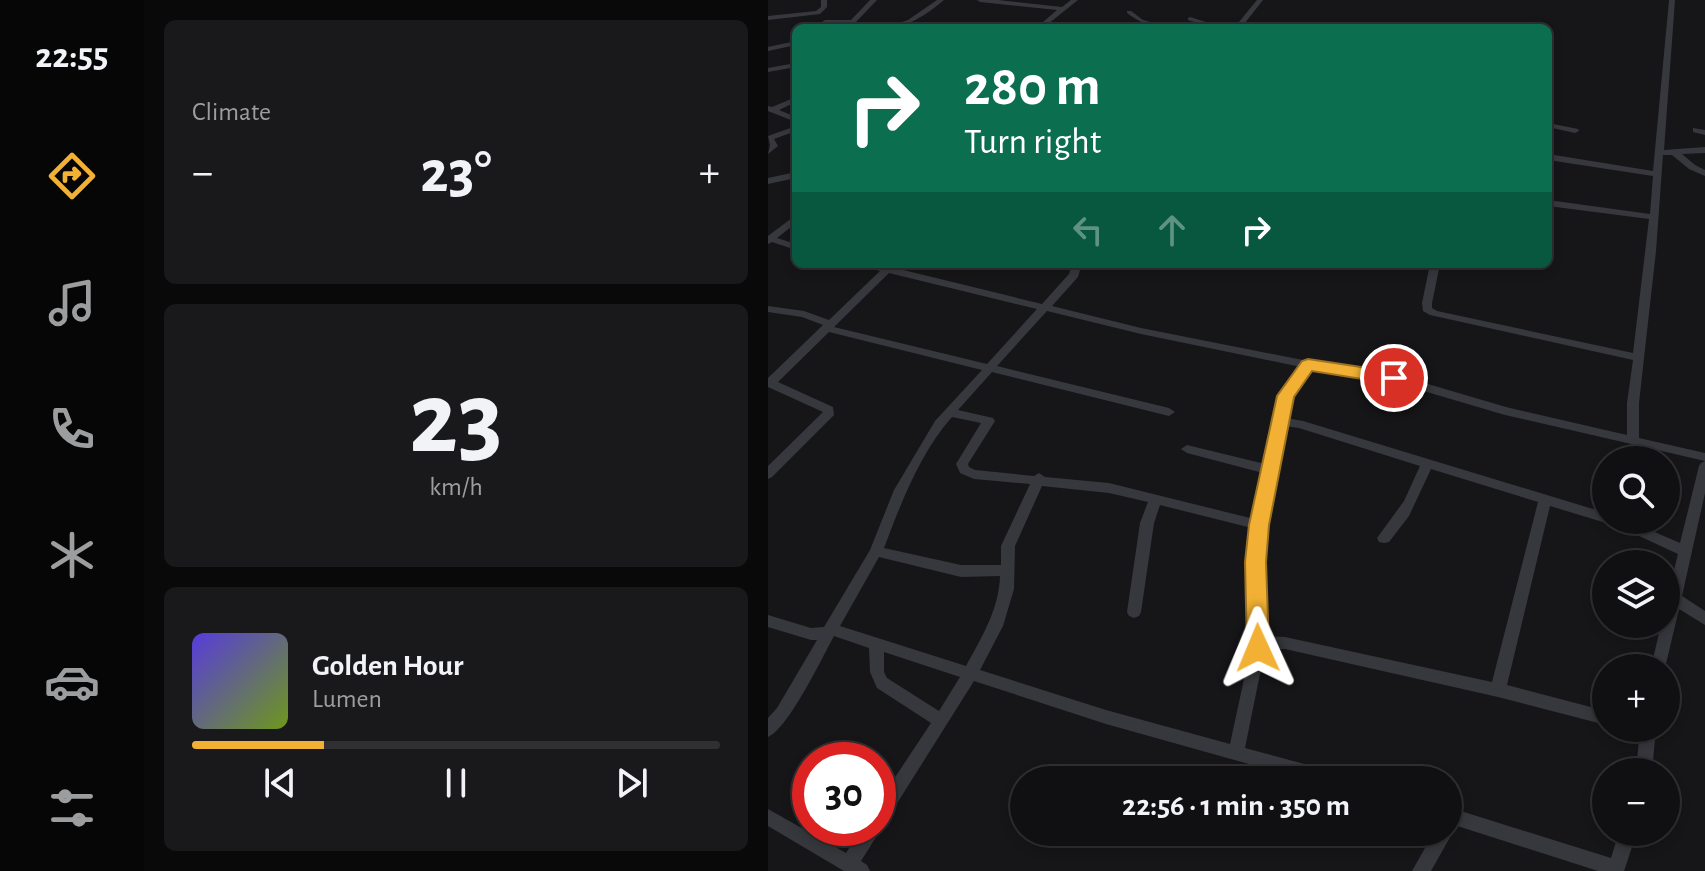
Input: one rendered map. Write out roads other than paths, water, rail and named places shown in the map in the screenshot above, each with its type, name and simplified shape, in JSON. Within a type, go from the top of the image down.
[{"type":"street","points":[[768,18],[818,13],[824,7],[824,0]]},
{"type":"street","points":[[825,22],[849,23],[859,18],[874,0]]},
{"type":"street","points":[[900,24],[910,21],[941,0]]},
{"type":"street","points":[[980,0],[1063,9]]},
{"type":"street","points":[[1044,24],[1075,0]]},
{"type":"street","points":[[1240,24],[1260,0]]},
{"type":"street","points":[[1633,439],[1672,0]]},
{"type":"street","points":[[1129,12],[1141,21],[1153,24]]},
{"type":"street","points":[[1190,19],[1204,24]]},
{"type":"street","points":[[768,49],[792,44]]},
{"type":"street","points":[[768,70],[792,66]]},
{"type":"street","points":[[770,109],[792,101]]},
{"type":"street","points":[[770,109],[792,118]]},
{"type":"street","points":[[1552,126],[1575,131]]},
{"type":"street","points":[[768,151],[774,146],[769,138],[792,129]]},
{"type":"street","points":[[1658,153],[1705,150]]},
{"type":"street","points":[[1674,152],[1705,173]]},
{"type":"street","points":[[1552,158],[1656,174]]},
{"type":"street","points":[[768,181],[792,176]]},
{"type":"street","points":[[1552,204],[1652,217]]},
{"type":"street","points":[[769,240],[792,221]]},
{"type":"street","points":[[769,240],[792,246]]},
{"type":"street","points":[[883,268],[1044,308],[1308,365],[1400,379],[1505,411],[1705,457]]},
{"type":"street","points":[[768,730],[782,713],[876,551],[900,490],[950,412],[1074,275],[1076,268]]},
{"type":"street","points":[[1434,268],[1427,303],[1427,309],[1434,313],[1638,358]]},
{"type":"street","points":[[768,474],[828,415],[829,410],[769,382],[887,269]]},
{"type":"street","points":[[768,309],[804,314],[827,326],[1169,412]]},
{"type":"street","points":[[1236,751],[1259,642],[1256,562],[1259,525],[1285,396],[1308,365]]},
{"type":"street","points":[[950,412],[989,421],[962,464],[964,470],[974,474],[1039,478],[1109,488],[1259,525]]},
{"type":"street","points":[[1282,418],[1592,514]]},
{"type":"street","points":[[1187,449],[1271,470]]},
{"type":"street","points":[[1384,538],[1401,520],[1414,499],[1427,464]]},
{"type":"street","points":[[1680,572],[1685,551],[1700,516],[1705,466]]},
{"type":"street","points":[[896,790],[970,674],[996,626],[1007,589],[1008,546],[1039,478]]},
{"type":"street","points":[[1498,690],[1545,499]]},
{"type":"street","points":[[1134,612],[1147,523],[1155,500]]},
{"type":"street","points":[[1646,534],[1685,551]]},
{"type":"street","points":[[876,551],[961,571],[1008,570]]},
{"type":"street","points":[[1680,602],[1705,619]]},
{"type":"street","points":[[768,621],[811,634],[828,631],[1106,717],[1287,766]]},
{"type":"street","points":[[1259,642],[1285,643],[1498,690],[1592,714]]},
{"type":"street","points":[[876,645],[877,672],[882,683],[941,721]]},
{"type":"street","points":[[768,817],[855,867],[864,846]]},
{"type":"street","points":[[1462,826],[1616,870],[1624,846]]},
{"type":"street","points":[[1421,871],[1435,846]]}]
